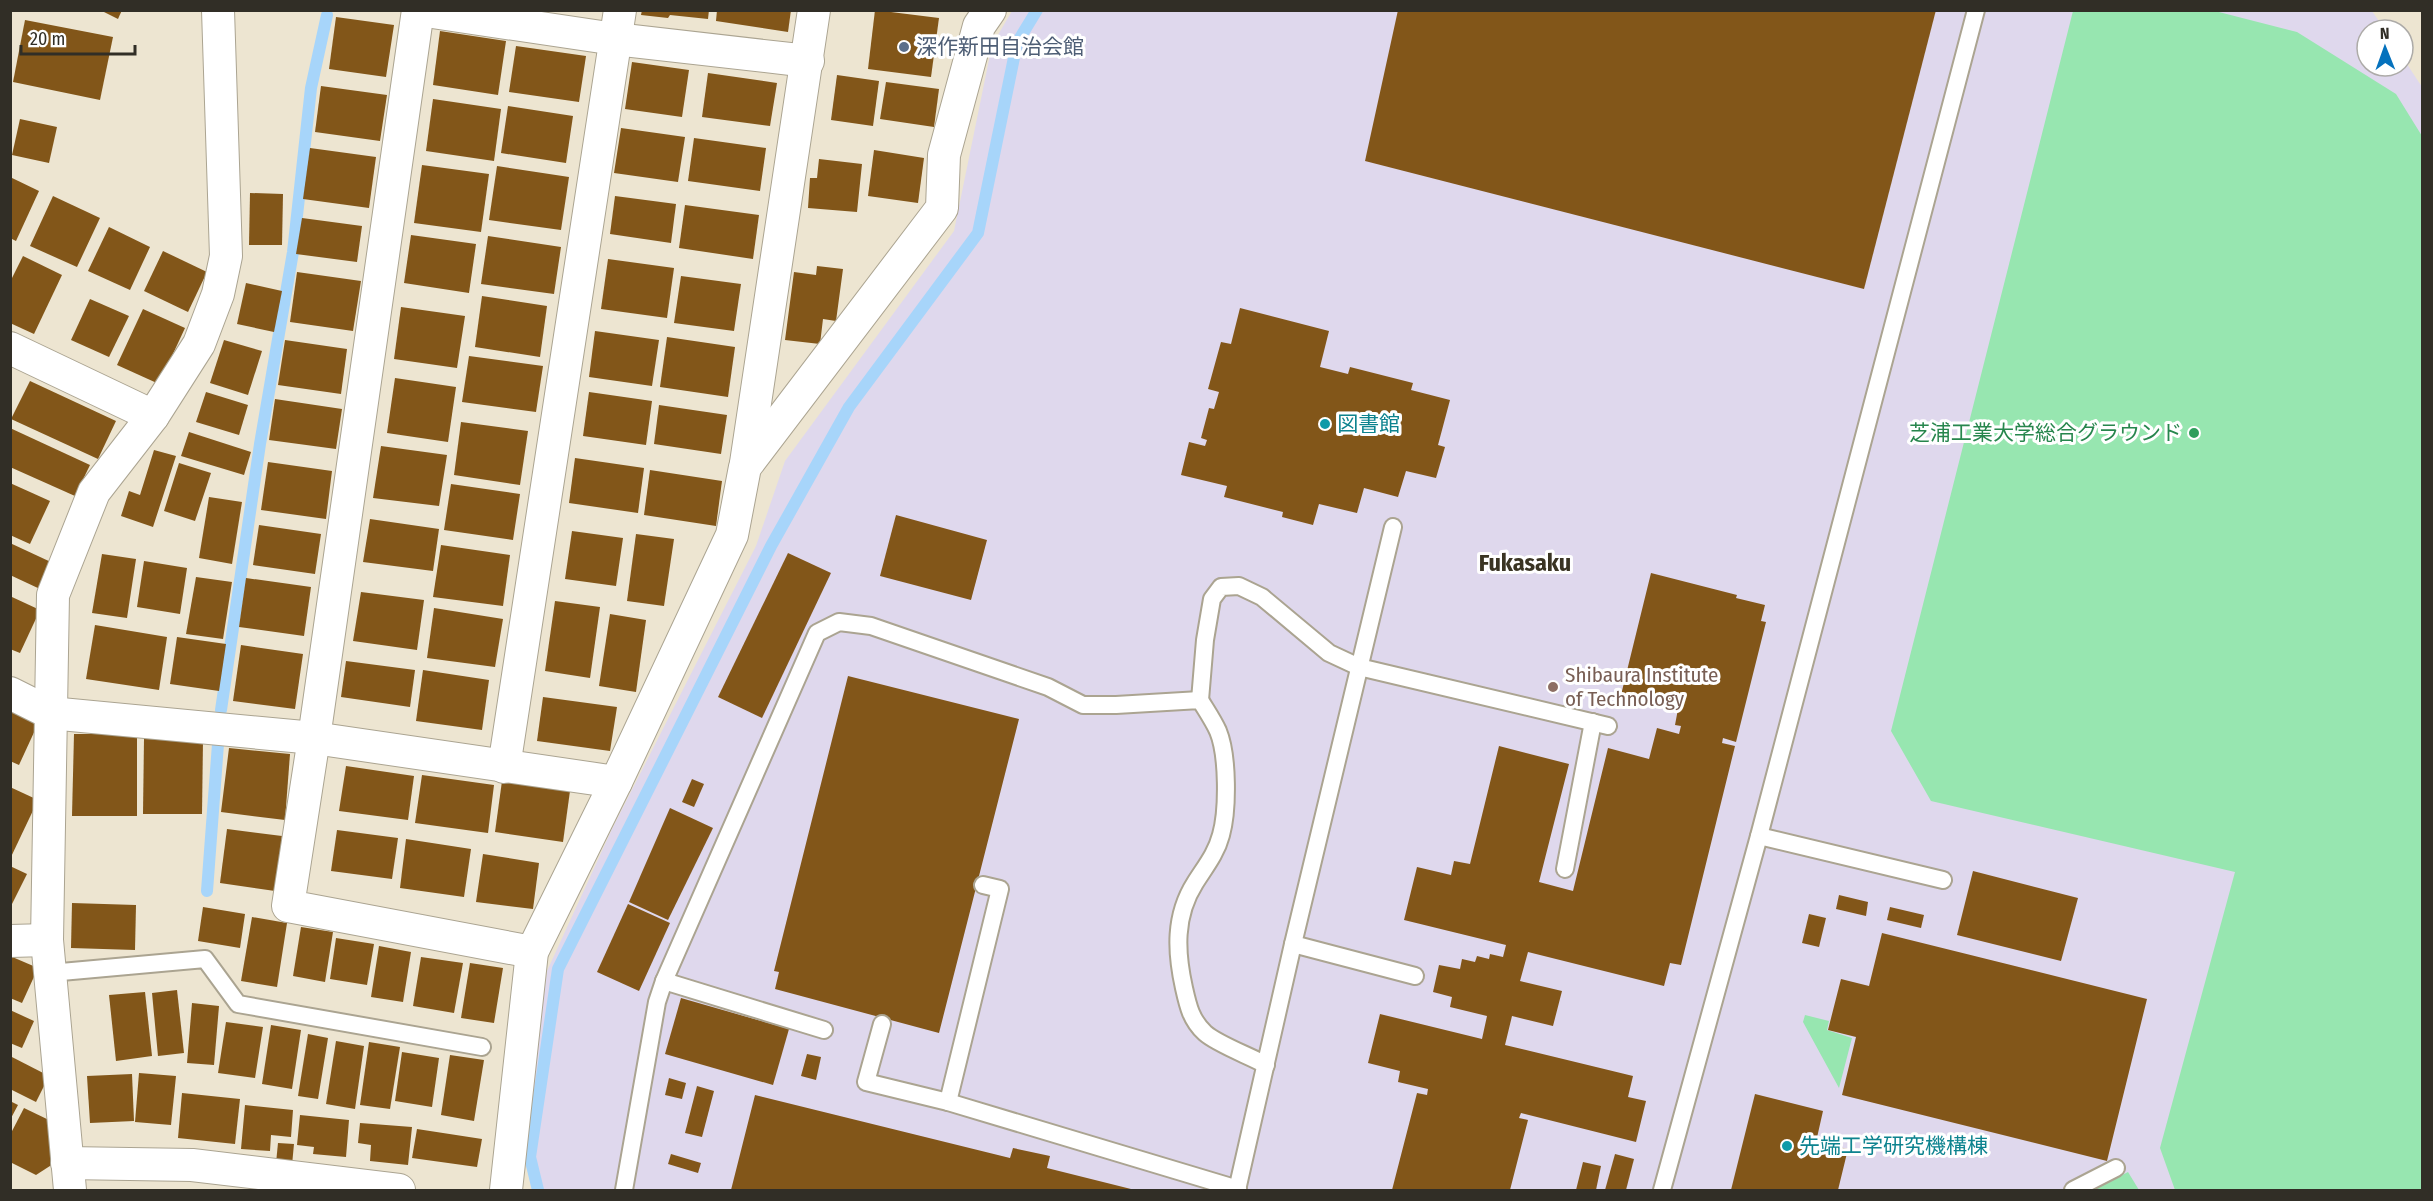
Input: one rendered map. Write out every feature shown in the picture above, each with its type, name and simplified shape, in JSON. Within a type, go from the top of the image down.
[{"type":"street","points":[[218,10],[226,256],[218,294],[199,344],[153,416],[94,492],[53,595],[47,940],[68,1177],[192,1165],[350,1188],[399,1191]]},
{"type":"street","points":[[532,952],[288,906],[419,10],[617,25],[808,61]]},
{"type":"street","points":[[506,1191],[532,952],[616,782],[732,535],[745,466],[814,10]]},
{"type":"street","points":[[745,466],[942,208],[944,155],[980,26],[990,10]]},
{"type":"street","points":[[504,767],[617,25]]},
{"type":"street","points":[[10,348],[153,416]]},
{"type":"street","points":[[10,693],[50,713],[314,738],[616,782]]},
{"type":"street","points":[[10,940],[47,940]]},
{"type":"lane","points":[[1662,1191],[1759,836],[1976,10]]},
{"type":"lane","points":[[882,1024],[866,1082],[948,1102],[1237,1190],[1293,944],[1393,527]]},
{"type":"lane","points":[[1266,1065],[1206,1034],[1191,1015],[1179,962],[1180,916],[1194,885],[1212,859],[1221,835],[1225,807],[1226,772],[1219,733],[1200,700],[1205,640],[1212,599],[1221,587],[1239,586],[1262,597],[1329,653],[1359,667],[1600,724],[1564,869]]},
{"type":"lane","points":[[624,1191],[657,1002],[664,981],[817,633],[839,622],[871,626],[1048,687],[1083,705],[1200,700]]},
{"type":"lane","points":[[1759,836],[1943,880]]},
{"type":"lane","points":[[948,1102],[1000,889],[983,885]]},
{"type":"lane","points":[[1293,944],[1416,976]]},
{"type":"lane","points":[[50,973],[205,958],[238,1004],[482,1047]]},
{"type":"lane","points":[[664,981],[824,1030]]},
{"type":"lane","points":[[2073,1191],[2116,1168]]},
{"type":"shaded area","name":"Shibaura Institute of Technology","points":[[1012,11],[2372,11],[2377,18],[2355,18],[2355,78],[2415,76],[2422,87],[2422,1190],[532,1190],[524,1155],[547,971],[612,829],[756,546],[785,461],[954,231],[992,45]]},
{"type":"green space","name":"芝浦工業大学総合グラウンド","points":[[2073,11],[2215,11],[2297,32],[2355,68],[2355,78],[2370,78],[2396,94],[2422,136],[2422,1190],[2175,1190],[2160,1148],[2235,872],[1931,801],[1891,731]]},
{"type":"green space","points":[[1805,1015],[1829,1021],[1827,1030],[1852,1038],[1839,1088],[1803,1022]]},
{"type":"green space","points":[[2128,1172],[2139,1190],[2093,1190]]},
{"type":"building","points":[[100,10],[122,10],[118,19]]},
{"type":"building","points":[[642,10],[709,10],[708,19],[641,15]]},
{"type":"building","points":[[717,10],[791,10],[788,32],[716,21]]},
{"type":"building","points":[[875,10],[939,18],[931,77],[868,69]]},
{"type":"building","points":[[1398,10],[1936,10],[1864,289],[1365,161]]},
{"type":"building","points":[[336,17],[394,25],[386,77],[329,69]]},
{"type":"building","points":[[25,20],[113,37],[100,100],[13,82]]},
{"type":"building","points":[[440,31],[506,41],[498,95],[433,85]]},
{"type":"building","points":[[516,46],[586,56],[579,102],[509,92]]},
{"type":"building","points":[[632,62],[689,70],[682,117],[625,109]]},
{"type":"building","points":[[708,73],[777,83],[770,126],[702,117]]},
{"type":"building","points":[[837,75],[879,81],[873,126],[831,120]]},
{"type":"building","points":[[886,82],[939,89],[934,127],[880,119]]},
{"type":"building","points":[[321,86],[387,95],[380,141],[315,132]]},
{"type":"building","points":[[433,99],[501,109],[494,161],[426,151]]},
{"type":"building","points":[[508,106],[573,116],[566,163],[501,153]]},
{"type":"building","points":[[20,119],[57,127],[49,163],[12,155]]},
{"type":"building","points":[[621,128],[685,137],[678,182],[614,173]]},
{"type":"building","points":[[694,138],[766,148],[760,191],[688,181]]},
{"type":"building","points":[[310,148],[376,157],[369,208],[303,199]]},
{"type":"building","points":[[874,150],[924,158],[918,203],[868,196]]},
{"type":"building","points":[[819,159],[862,164],[857,212],[808,208],[810,178],[817,178]]},
{"type":"building","points":[[422,165],[489,174],[481,232],[414,223]]},
{"type":"building","points":[[497,166],[569,177],[561,230],[489,220]]},
{"type":"building","points":[[10,177],[39,191],[16,241],[10,238]]},
{"type":"building","points":[[250,193],[283,194],[282,245],[249,245]]},
{"type":"building","points":[[53,196],[100,218],[77,267],[30,246]]},
{"type":"building","points":[[615,196],[676,204],[671,243],[610,234]]},
{"type":"building","points":[[685,205],[759,215],[753,259],[679,248]]},
{"type":"building","points":[[302,218],[362,226],[357,262],[296,254]]},
{"type":"building","points":[[109,227],[150,247],[130,290],[88,271]]},
{"type":"building","points":[[411,235],[476,244],[469,293],[404,283]]},
{"type":"building","points":[[488,236],[561,247],[554,294],[481,284]]},
{"type":"building","points":[[163,251],[207,272],[188,312],[144,291]]},
{"type":"building","points":[[23,256],[62,275],[34,334],[10,323],[10,282]]},
{"type":"building","points":[[608,259],[674,268],[667,318],[601,309]]},
{"type":"building","points":[[817,266],[843,269],[836,321],[823,319],[820,344],[785,340],[794,272],[816,275]]},
{"type":"building","points":[[297,272],[361,281],[353,331],[290,322]]},
{"type":"building","points":[[681,276],[741,284],[734,331],[674,323]]},
{"type":"building","points":[[246,283],[282,291],[274,332],[237,324]]},
{"type":"building","points":[[482,296],[547,306],[540,357],[475,347]]},
{"type":"building","points":[[90,299],[129,316],[109,357],[71,340]]},
{"type":"building","points":[[401,307],[465,316],[457,368],[394,359]]},
{"type":"building","name":"図書館","points":[[1240,308],[1329,331],[1320,367],[1348,374],[1350,367],[1413,383],[1411,390],[1450,400],[1438,445],[1445,447],[1436,478],[1406,471],[1398,497],[1364,488],[1357,513],[1319,504],[1313,525],[1282,517],[1283,512],[1224,497],[1227,486],[1181,475],[1189,442],[1205,446],[1207,440],[1201,438],[1209,408],[1214,409],[1219,392],[1208,389],[1221,342],[1231,344]]},
{"type":"building","points":[[143,309],[185,328],[159,384],[117,365]]},
{"type":"building","points":[[595,331],[659,340],[652,386],[589,377]]},
{"type":"building","points":[[667,337],[735,347],[728,397],[660,387]]},
{"type":"building","points":[[224,340],[262,351],[248,395],[210,383]]},
{"type":"building","points":[[285,340],[347,349],[341,394],[278,385]]},
{"type":"building","points":[[469,356],[543,366],[536,412],[462,402]]},
{"type":"building","points":[[395,378],[456,387],[448,442],[387,433]]},
{"type":"building","points":[[30,381],[116,421],[98,459],[11,419]]},
{"type":"building","points":[[206,392],[248,405],[239,435],[196,422]]},
{"type":"building","points":[[589,392],[652,401],[646,445],[583,436]]},
{"type":"building","points":[[275,399],[342,409],[336,449],[269,440]]},
{"type":"building","points":[[659,405],[727,415],[721,454],[654,444]]},
{"type":"building","points":[[461,422],[528,431],[520,485],[454,475]]},
{"type":"building","points":[[10,428],[90,465],[75,496],[10,467]]},
{"type":"building","points":[[189,432],[251,452],[244,475],[181,456]]},
{"type":"building","points":[[381,446],[447,455],[439,506],[373,498]]},
{"type":"building","points":[[154,450],[176,456],[153,527],[121,516],[129,491],[140,495]]},
{"type":"building","points":[[575,458],[644,468],[638,513],[569,503]]},
{"type":"building","points":[[268,462],[332,471],[326,519],[261,510]]},
{"type":"building","points":[[179,463],[211,473],[195,521],[164,511]]},
{"type":"building","points":[[650,470],[722,481],[716,526],[644,515]]},
{"type":"building","points":[[10,483],[50,501],[30,544],[10,535]]},
{"type":"building","points":[[451,484],[520,494],[513,540],[444,530]]},
{"type":"building","points":[[209,497],[242,502],[232,564],[199,558]]},
{"type":"building","points":[[896,515],[987,540],[971,600],[880,576]]},
{"type":"building","points":[[370,519],[439,529],[433,571],[363,562]]},
{"type":"building","points":[[259,525],[321,534],[315,574],[253,565]]},
{"type":"building","points":[[572,531],[623,538],[616,586],[565,579]]},
{"type":"building","points":[[636,534],[674,539],[664,606],[627,601]]},
{"type":"building","points":[[10,543],[53,563],[40,589],[10,575]]},
{"type":"building","points":[[441,545],[510,555],[503,606],[433,597]]},
{"type":"building","points":[[788,553],[831,573],[762,718],[718,697]]},
{"type":"building","points":[[102,554],[136,559],[127,618],[92,613]]},
{"type":"building","points":[[144,561],[187,568],[180,614],[137,607]]},
{"type":"building","points":[[1651,573],[1737,595],[1736,598],[1765,605],[1761,621],[1766,622],[1736,742],[1723,738],[1722,743],[1735,746],[1681,965],[1670,963],[1664,986],[1528,952],[1520,981],[1562,991],[1553,1026],[1512,1016],[1505,1045],[1633,1076],[1628,1097],[1646,1101],[1636,1142],[1521,1113],[1519,1118],[1528,1120],[1510,1190],[1392,1190],[1417,1093],[1427,1095],[1428,1089],[1398,1082],[1400,1071],[1368,1063],[1380,1014],[1482,1039],[1487,1016],[1450,1007],[1452,997],[1433,992],[1439,965],[1460,969],[1462,959],[1475,962],[1477,956],[1489,959],[1490,954],[1503,957],[1506,945],[1404,920],[1417,867],[1451,875],[1454,861],[1470,864],[1499,746],[1569,764],[1539,882],[1573,891],[1608,748],[1649,759],[1657,728],[1679,734],[1681,726],[1675,725],[1678,709],[1621,695]]},
{"type":"building","points":[[196,577],[232,582],[223,639],[186,634]]},
{"type":"building","points":[[246,578],[311,587],[304,636],[239,627]]},
{"type":"building","points":[[361,592],[424,600],[417,650],[353,641]]},
{"type":"building","points":[[12,597],[40,610],[20,653],[10,649]]},
{"type":"building","points":[[555,601],[600,607],[590,678],[545,671]]},
{"type":"building","points":[[434,608],[503,619],[495,667],[427,658]]},
{"type":"building","points":[[610,614],[646,620],[636,692],[599,686]]},
{"type":"building","points":[[95,625],[167,637],[159,690],[86,679]]},
{"type":"building","points":[[177,637],[226,644],[219,691],[170,684]]},
{"type":"building","points":[[241,645],[303,654],[295,709],[233,701]]},
{"type":"building","points":[[346,661],[415,670],[410,707],[341,697]]},
{"type":"building","points":[[423,670],[489,680],[482,730],[416,721]]},
{"type":"building","points":[[848,676],[1019,719],[939,1033],[775,989],[779,972],[774,971]]},
{"type":"building","points":[[543,697],[617,707],[610,751],[537,741]]},
{"type":"building","points":[[10,700],[42,715],[19,765],[10,761]]},
{"type":"building","points":[[74,734],[137,734],[137,816],[72,816]]},
{"type":"building","points":[[144,739],[203,740],[202,814],[143,814]]},
{"type":"building","points":[[229,748],[290,754],[285,820],[221,812]]},
{"type":"building","points":[[346,766],[414,776],[408,820],[339,811]]},
{"type":"building","points":[[422,775],[494,785],[488,833],[415,823]]},
{"type":"building","points":[[692,779],[704,784],[694,807],[682,802]]},
{"type":"building","points":[[502,781],[570,791],[563,842],[495,832]]},
{"type":"building","points":[[10,787],[38,800],[10,859]]},
{"type":"building","points":[[670,808],[713,828],[668,920],[629,902]]},
{"type":"building","points":[[227,829],[282,836],[275,891],[220,883]]},
{"type":"building","points":[[337,830],[398,838],[392,879],[331,871]]},
{"type":"building","points":[[406,839],[471,849],[464,897],[400,888]]},
{"type":"building","points":[[483,854],[539,863],[533,909],[476,902]]},
{"type":"building","points":[[10,866],[27,874],[10,908]]},
{"type":"building","points":[[1973,871],[2078,898],[2061,961],[1957,935]]},
{"type":"building","points":[[1839,895],[1868,902],[1866,916],[1836,909]]},
{"type":"building","points":[[72,903],[136,905],[135,950],[71,948]]},
{"type":"building","points":[[628,904],[670,923],[639,991],[597,972]]},
{"type":"building","points":[[203,907],[245,914],[240,948],[198,941]]},
{"type":"building","points":[[1890,907],[1924,915],[1921,928],[1887,920]]},
{"type":"building","points":[[1809,914],[1826,918],[1819,947],[1802,943]]},
{"type":"building","points":[[252,917],[287,923],[277,987],[241,981]]},
{"type":"building","points":[[301,927],[333,932],[325,982],[293,976]]},
{"type":"building","points":[[1882,933],[2147,999],[2107,1161],[1842,1095],[1856,1037],[1828,1030],[1841,979],[1869,986]]},
{"type":"building","points":[[336,938],[374,944],[367,985],[330,979]]},
{"type":"building","points":[[379,946],[411,952],[403,1002],[371,997]]},
{"type":"building","points":[[10,956],[38,968],[22,1003],[10,998]]},
{"type":"building","points":[[421,957],[463,963],[454,1013],[413,1006]]},
{"type":"building","points":[[470,963],[503,968],[494,1023],[461,1018]]},
{"type":"building","points":[[177,990],[184,1053],[158,1056],[152,993]]},
{"type":"building","points":[[145,992],[152,1056],[116,1061],[109,995]]},
{"type":"building","points":[[681,998],[789,1029],[773,1085],[665,1054]]},
{"type":"building","points":[[192,1003],[219,1006],[214,1065],[187,1063]]},
{"type":"building","points":[[10,1010],[34,1021],[22,1048],[10,1043]]},
{"type":"building","points":[[226,1022],[263,1027],[255,1078],[218,1073]]},
{"type":"building","points":[[271,1025],[301,1030],[292,1089],[262,1084]]},
{"type":"building","points":[[308,1034],[328,1038],[318,1099],[298,1096]]},
{"type":"building","points":[[336,1041],[364,1046],[355,1109],[326,1104]]},
{"type":"building","points":[[369,1042],[400,1047],[390,1109],[360,1105]]},
{"type":"building","points":[[402,1052],[439,1058],[432,1107],[395,1101]]},
{"type":"building","points":[[807,1054],[821,1057],[816,1080],[801,1076]]},
{"type":"building","points":[[450,1055],[484,1060],[474,1121],[441,1115]]},
{"type":"building","points":[[10,1056],[49,1076],[36,1102],[10,1089]]},
{"type":"building","points":[[139,1073],[176,1076],[171,1125],[135,1122]]},
{"type":"building","points":[[132,1074],[134,1121],[90,1123],[87,1076]]},
{"type":"building","points":[[669,1078],[686,1083],[682,1099],[665,1095]]},
{"type":"building","points":[[697,1086],[714,1091],[702,1137],[685,1133]]},
{"type":"building","points":[[182,1093],[240,1099],[235,1144],[178,1138]]},
{"type":"building","name":"先端工学研究機構棟","points":[[1755,1094],[1823,1111],[1816,1142],[1848,1149],[1838,1190],[1731,1190]]},
{"type":"building","points":[[755,1095],[1010,1158],[1013,1148],[1050,1156],[1047,1168],[1135,1190],[731,1190]]},
{"type":"building","points":[[10,1101],[18,1105],[10,1120]]},
{"type":"building","points":[[245,1105],[293,1110],[291,1137],[271,1135],[270,1151],[241,1149]]},
{"type":"building","points":[[24,1108],[51,1121],[53,1164],[36,1175],[10,1162],[10,1135]]},
{"type":"building","points":[[300,1115],[349,1120],[346,1157],[313,1154],[314,1147],[297,1145]]},
{"type":"building","points":[[360,1123],[412,1127],[408,1165],[370,1161],[371,1145],[358,1143]]},
{"type":"building","points":[[417,1129],[482,1139],[477,1167],[412,1158]]},
{"type":"building","points":[[278,1143],[294,1144],[292,1165],[276,1163]]},
{"type":"building","points":[[671,1154],[701,1163],[698,1173],[668,1164]]},
{"type":"building","points":[[1615,1154],[1634,1159],[1626,1190],[1605,1190]]},
{"type":"building","points":[[1583,1162],[1601,1166],[1596,1190],[1576,1190]]},
{"type":"waterway","points":[[538,1190],[530,1157],[558,969],[771,546],[849,407],[978,233],[1017,43],[1037,10]]},
{"type":"waterway","points":[[221,710],[260,444],[293,252],[311,88],[327,15]]},
{"type":"waterway","points":[[207,891],[218,744]]},
{"type":"place","name":"深作新田自治会館","points":[[904,47]]},
{"type":"place","name":"図書館","points":[[1325,424]]},
{"type":"place","name":"芝浦工業大学総合グラウンド","points":[[2194,433]]},
{"type":"place","name":"Shibaura Institute of Technology","points":[[1553,687]]},
{"type":"place","name":"先端工学研究機構棟","points":[[1787,1146]]},
{"type":"district","name":"Fukasaku","points":[[1525,563]]}]
